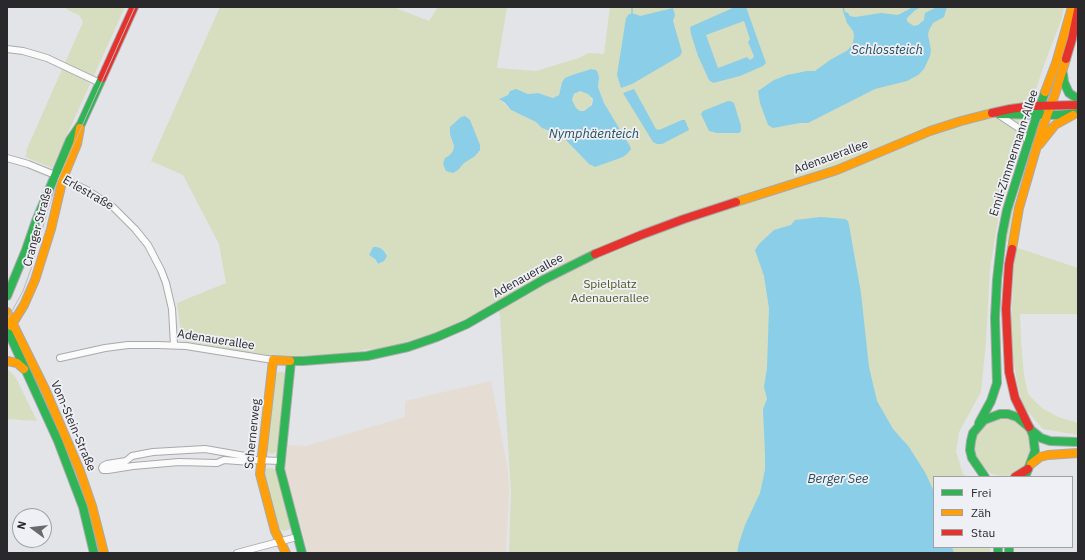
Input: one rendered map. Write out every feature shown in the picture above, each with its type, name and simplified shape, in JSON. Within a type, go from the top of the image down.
[{"type":"main road","name":"Cranger Straße","points":[[7,296],[59,176],[70,140],[81,124],[134,7]]},
{"type":"main road","name":"Emil-Zimmermann-Allee","points":[[1026,476],[1031,465],[1035,451],[1035,443],[1015,398],[1011,385],[1007,355],[1006,309],[1008,271],[1013,235],[1019,208],[1037,147],[1042,114],[1041,106],[1065,34],[1072,7]]},
{"type":"main road","name":"Emil-Zimmermann-Allee","points":[[984,475],[976,466],[970,450],[973,433],[992,401],[997,383],[995,307],[999,257],[1007,210],[1028,143],[1042,114],[1050,106],[1072,39],[1078,10]]},
{"type":"main road","points":[[1063,68],[1063,77],[1069,93],[1078,99]]},
{"type":"main road","name":"Adenauerallee","points":[[995,114],[1010,109],[1078,105]]},
{"type":"main road","name":"Adenauerallee","points":[[273,360],[291,361],[367,356],[408,347],[437,337],[467,324],[501,306],[543,280],[589,257],[641,235],[684,219],[837,170],[945,125],[975,117],[995,114],[1077,113]]},
{"type":"main road","points":[[1037,147],[1055,125],[1077,113]]},
{"type":"main road","name":"Cranger Straße","points":[[7,331],[24,305],[35,280],[49,234],[59,176]]},
{"type":"main road","name":"Vom-Stein-Straße","points":[[7,312],[45,389],[80,471],[92,506],[104,553]]},
{"type":"main road","name":"Vom-Stein-Straße","points":[[7,331],[58,441],[83,507],[94,553]]},
{"type":"main road","name":"Schernerweg","points":[[273,360],[259,460],[260,474],[270,514],[275,531],[286,553]]},
{"type":"main road","points":[[7,361],[17,363],[25,370]]},
{"type":"main road","points":[[291,361],[280,469],[302,553]]},
{"type":"main road","points":[[978,426],[984,420],[992,416],[1008,414],[1017,417],[1024,422],[1041,438],[1050,441],[1078,442]]},
{"type":"main road","points":[[1016,476],[1040,457],[1078,453]]},
{"type":"street","points":[[7,49],[23,51],[47,58],[100,83]]},
{"type":"street","points":[[995,114],[1020,129],[1028,143]]},
{"type":"street","name":"Erlestraße","points":[[7,158],[59,176],[107,202],[119,212],[142,237],[155,257],[166,283],[174,323],[174,345]]},
{"type":"street","name":"Adenauerallee","points":[[60,358],[105,348],[142,344],[174,345],[207,349],[251,358],[273,360]]},
{"type":"street","points":[[259,460],[252,457],[210,450],[152,452],[132,456],[126,461],[107,464],[102,468],[103,470],[108,470],[179,462],[217,463],[224,460],[251,462],[259,460],[280,461]]},
{"type":"street","points":[[178,451],[179,462]]},
{"type":"street","points":[[224,460],[225,453]]},
{"type":"street","points":[[132,456],[133,466]]},
{"type":"street","points":[[237,553],[297,537]]},
{"type":"shaded area","points":[[491,381],[508,470],[509,492],[506,553],[308,553],[285,468],[288,445],[306,446],[405,417],[405,401]]},
{"type":"green space","points":[[67,7],[125,7],[52,168],[25,157],[26,151],[83,22],[79,15],[66,9]]},
{"type":"green space","name":"Spielplatz Adenauerallee","points":[[220,7],[393,7],[429,21],[438,7],[507,7],[497,68],[536,71],[579,58],[588,53],[604,54],[610,7],[1064,7],[1062,18],[1044,65],[1016,150],[998,220],[990,268],[986,342],[981,392],[959,432],[956,452],[963,474],[966,476],[933,476],[933,548],[990,548],[990,553],[509,553],[511,492],[500,316],[497,303],[445,329],[400,344],[376,350],[370,349],[339,354],[276,356],[248,353],[184,341],[182,339],[177,303],[226,283],[219,244],[183,175],[151,161]],"holes":[[[591,69],[596,70],[599,78],[598,87],[604,103],[630,146],[623,157],[613,159],[601,165],[589,164],[561,135],[542,128],[536,122],[511,110],[499,99],[508,95],[509,93],[521,91],[528,94],[538,93],[553,98],[559,95],[562,82],[572,75]],[[373,247],[383,261],[377,264],[375,259],[369,255]]]},
{"type":"green space","points":[[582,91],[589,94],[592,101],[589,108],[582,111],[575,108],[572,101],[575,94]]},
{"type":"green space","points":[[1036,130],[1038,130],[1015,201],[1009,240],[1007,242],[1005,240],[1009,216]]},
{"type":"green space","points":[[1015,247],[1078,268],[1078,314],[1020,314],[1024,375],[1028,394],[1042,408],[1058,417],[1078,423],[1078,435],[1043,429],[1023,406],[1013,356],[1011,325]]},
{"type":"green space","points":[[9,370],[16,378],[37,421],[7,419],[7,371]]},
{"type":"green space","points":[[278,372],[283,372],[286,375],[278,451],[272,454],[268,452],[266,448],[275,375]]},
{"type":"green space","points":[[997,418],[1009,418],[1024,426],[1032,441],[1032,453],[1024,468],[1009,476],[997,476],[982,468],[974,453],[974,441],[982,426]]},
{"type":"green space","points":[[267,468],[272,468],[277,471],[291,524],[290,529],[285,531],[278,527],[264,475],[264,471]]},
{"type":"water","points":[[735,7],[746,7],[766,63],[763,66],[740,76],[713,83],[709,80],[698,56],[690,27]],"holes":[[[744,21],[750,39],[748,42],[754,56],[753,58],[750,60],[747,57],[718,68],[706,35]]]},
{"type":"water","name":"Schlossteich","points":[[913,7],[921,7],[907,18],[907,21],[914,26],[918,25],[924,20],[925,13],[937,7],[947,7],[944,17],[933,23],[929,30],[928,35],[931,50],[930,56],[924,69],[918,75],[907,81],[875,89],[808,123],[773,128],[768,125],[760,103],[758,91],[774,80],[787,75],[815,71],[830,60],[848,50],[853,43],[854,35],[847,23],[843,11],[848,13],[850,16],[855,17],[881,13],[898,15]]},
{"type":"water","points":[[673,8],[675,15],[673,21],[682,52],[680,56],[632,84],[621,88],[617,75],[626,18],[629,14],[640,16]]},
{"type":"water","name":"Nymphäenteich","points":[[591,69],[596,70],[598,73],[598,87],[604,103],[631,149],[623,157],[595,167],[589,164],[561,135],[542,128],[536,122],[511,110],[499,99],[508,95],[510,91],[516,89],[528,94],[538,93],[553,98],[559,95],[562,82],[565,78]],"holes":[[[580,91],[588,94],[593,99],[592,105],[584,111],[580,111],[576,108],[572,100],[574,94]]]},
{"type":"water","points":[[634,89],[656,129],[659,130],[685,120],[689,130],[662,144],[653,142],[623,93]]},
{"type":"water","points":[[728,101],[734,103],[741,126],[741,131],[739,133],[717,133],[709,131],[701,114],[703,111]]},
{"type":"water","points":[[465,116],[470,120],[480,145],[480,150],[475,156],[453,173],[446,171],[443,164],[445,158],[453,151],[454,146],[450,134],[450,127],[461,117]]},
{"type":"water","name":"Berger See","points":[[821,217],[845,219],[848,221],[861,293],[869,367],[877,401],[893,429],[909,447],[926,474],[933,490],[933,548],[952,548],[954,553],[737,553],[745,525],[760,493],[765,470],[763,409],[767,399],[764,387],[767,368],[769,308],[764,276],[755,250],[759,244],[774,230],[791,225],[795,220]]},
{"type":"water","points":[[373,247],[383,250],[387,256],[384,261],[378,264],[375,259],[369,255]]},
{"type":"waterway","points":[[632,7],[632,14]]},
{"type":"waterway","points":[[843,7],[844,11]]},
{"type":"tram line","points":[[7,320],[23,291],[58,180],[135,7]]},
{"type":"traffic: fast","points":[[1063,74],[1064,82],[1069,93],[1078,99]]},
{"type":"traffic: fast","points":[[7,296],[70,140],[81,124],[102,78]]},
{"type":"traffic: fast","points":[[979,423],[991,401],[997,383],[995,318],[997,280],[1002,235],[1007,210],[1045,92]]},
{"type":"traffic: fast","points":[[999,114],[1058,115],[1078,113]]},
{"type":"traffic: fast","points":[[290,361],[367,356],[408,347],[437,337],[467,324],[543,280],[595,254]]},
{"type":"traffic: fast","points":[[7,329],[58,441],[83,507],[94,553]]},
{"type":"traffic: fast","points":[[291,361],[280,469],[302,553]]},
{"type":"traffic: fast","points":[[984,476],[972,458],[970,450],[973,433],[984,420],[1000,414],[1008,414],[1017,417],[1030,428],[1033,435],[1035,451],[1025,476]]},
{"type":"traffic: fast","points":[[1031,430],[1041,438],[1050,441],[1078,442]]},
{"type":"traffic: fast","points":[[998,548],[998,553]]},
{"type":"traffic: fast","points":[[1009,548],[1009,553]]},
{"type":"traffic: slow","points":[[1045,92],[1056,63],[1072,7]]},
{"type":"traffic: slow","points":[[1012,249],[1019,208],[1041,132],[1066,59]]},
{"type":"traffic: slow","points":[[736,202],[837,170],[930,131],[992,113]]},
{"type":"traffic: slow","points":[[1039,145],[1055,125],[1073,115]]},
{"type":"traffic: slow","points":[[11,326],[24,305],[35,280],[51,229],[63,178],[77,144],[80,128]]},
{"type":"traffic: slow","points":[[7,312],[45,389],[80,471],[92,506],[104,553]]},
{"type":"traffic: slow","points":[[286,553],[275,531],[260,474],[273,360],[290,361]]},
{"type":"traffic: slow","points":[[7,361],[17,363],[24,369]]},
{"type":"traffic: slow","points":[[1031,464],[1040,457],[1048,455],[1078,453]]},
{"type":"traffic: jam","points":[[102,78],[134,7]]},
{"type":"traffic: jam","points":[[1066,59],[1078,10]]},
{"type":"traffic: jam","points":[[992,113],[1032,106],[1078,105]]},
{"type":"traffic: jam","points":[[595,254],[684,219],[736,202]]},
{"type":"traffic: jam","points":[[1012,249],[1009,264],[1006,309],[1009,372],[1015,398],[1029,427]]},
{"type":"traffic: jam","points":[[1017,476],[1028,469]]}]
